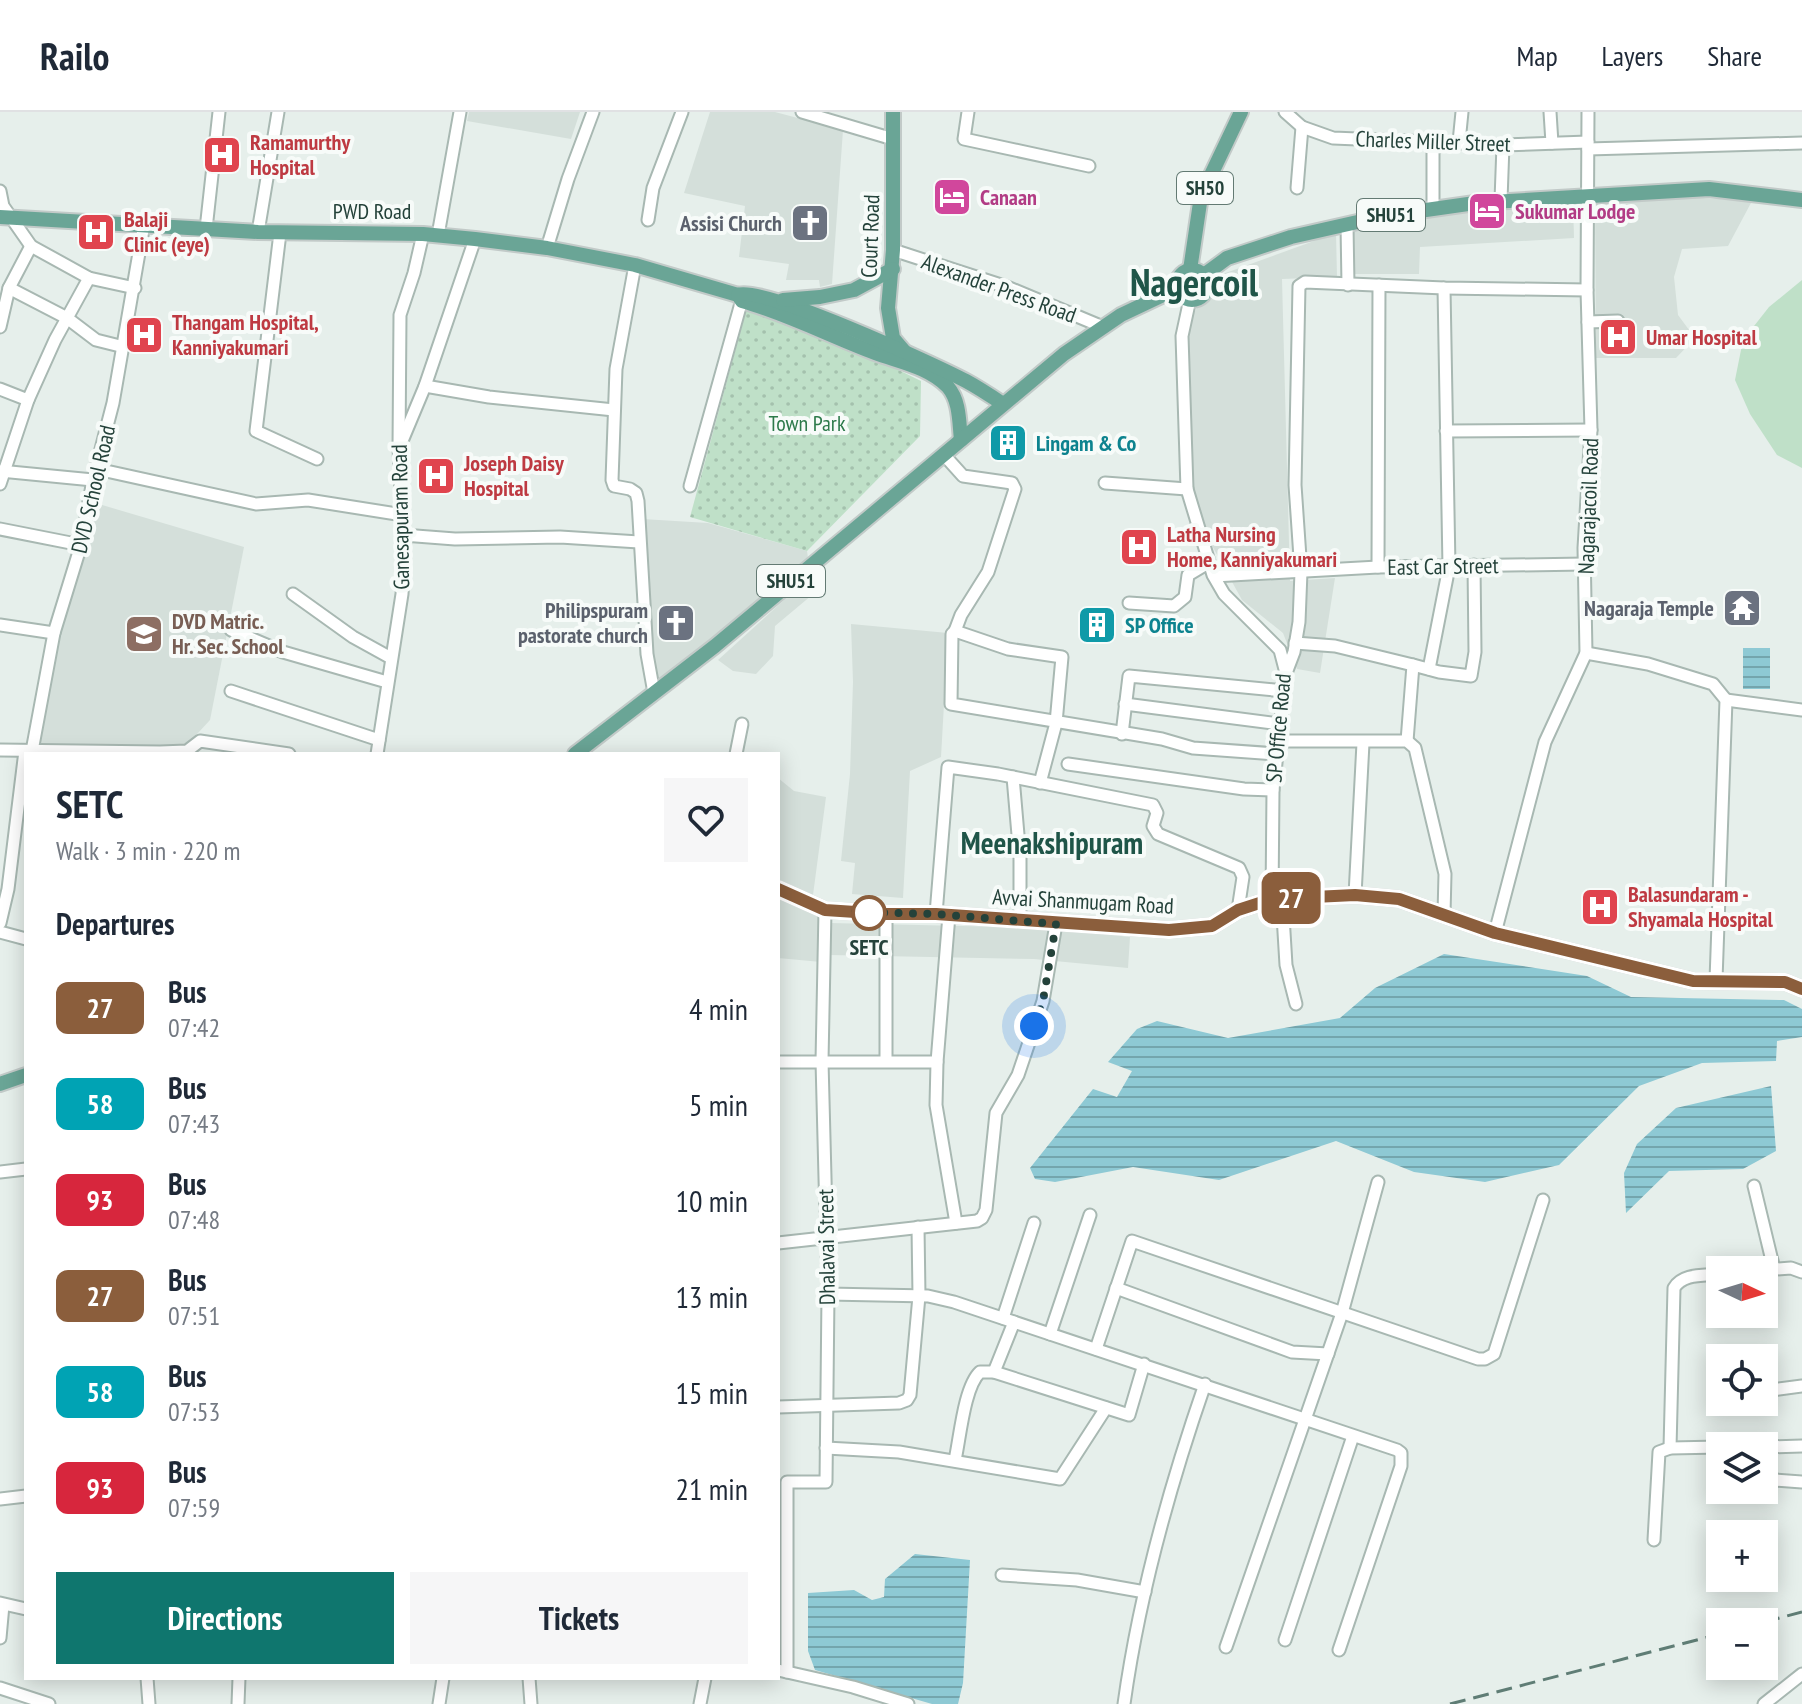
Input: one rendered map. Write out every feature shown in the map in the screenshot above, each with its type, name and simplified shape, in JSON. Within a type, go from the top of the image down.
[{"type":"main road","name":"Court Road","points":[[893,112],[893,269],[888,308],[897,345],[907,354]]},
{"type":"main road","name":"SH50","points":[[1197,272],[1201,196],[1241,112]]},
{"type":"main road","name":"SHU51","points":[[1197,272],[1227,258],[1291,237],[1433,208],[1501,200],[1709,189],[1802,200]]},
{"type":"main road","name":"PWD Road","points":[[7,217],[280,233],[431,234],[547,248],[635,265],[741,296],[875,353],[922,369],[939,379],[956,400],[961,440]]},
{"type":"main road","points":[[778,300],[820,297],[854,290],[893,269]]},
{"type":"main road","points":[[1197,272],[1207,284],[1205,293],[1197,299],[1183,297],[1178,288],[1181,274],[1197,272]]},
{"type":"main road","name":"SHU51","points":[[578,752],[945,456],[1003,404],[1103,327],[1154,297],[1178,288]]},
{"type":"main road","name":"PWD Road","points":[[741,296],[778,300],[969,382],[1003,404]]},
{"type":"main road","name":"Avvai Shanmugam Road","points":[[780,890],[825,910],[942,914],[1169,930],[1212,926],[1238,910],[1277,899],[1355,895],[1399,899],[1495,933],[1693,981],[1785,982],[1802,989]]},
{"type":"main road","points":[[0,1084],[24,1076]]},
{"type":"street","points":[[206,229],[219,112]]},
{"type":"street","points":[[258,232],[278,112]]},
{"type":"street","name":"Ganesapuram Road","points":[[377,752],[402,594],[400,315],[431,234],[460,112]]},
{"type":"street","points":[[547,248],[593,112]]},
{"type":"street","points":[[648,220],[653,188],[682,112]]},
{"type":"street","points":[[802,112],[893,139]]},
{"type":"street","points":[[968,112],[964,139],[1089,166]]},
{"type":"street","name":"Charles Miller Street","points":[[1285,112],[1302,127],[1333,138],[1588,146],[1802,143]]},
{"type":"street","points":[[1459,142],[1462,112]]},
{"type":"street","points":[[1550,112],[1552,143]]},
{"type":"street","name":"Nagarajacoil Road","points":[[1495,933],[1545,742],[1586,653],[1585,564],[1591,430],[1587,290],[1588,112]]},
{"type":"street","points":[[1297,188],[1302,127]]},
{"type":"street","points":[[1433,142],[1433,208]]},
{"type":"street","points":[[1501,200],[1503,145]]},
{"type":"street","points":[[0,191],[7,217],[31,246],[89,278],[135,288]]},
{"type":"street","name":"DVD School Road","points":[[29,751],[54,633],[81,545],[124,347],[144,224]]},
{"type":"street","points":[[1347,225],[1348,285]]},
{"type":"street","points":[[280,233],[256,431],[317,459]]},
{"type":"street","points":[[399,448],[425,386],[475,239]]},
{"type":"street","points":[[0,327],[9,288],[31,246]]},
{"type":"street","name":"Alexander Press Road","points":[[893,250],[1007,287],[1103,327]]},
{"type":"street","points":[[635,265],[616,369],[612,484],[636,493],[647,654],[654,693]]},
{"type":"street","points":[[0,484],[28,400],[89,278]]},
{"type":"street","points":[[1286,673],[1299,622],[1301,572],[1295,485],[1299,288],[1305,282],[1587,290]]},
{"type":"street","points":[[1378,567],[1379,285]]},
{"type":"street","points":[[9,288],[67,318],[96,340],[124,347]]},
{"type":"street","points":[[1429,669],[1449,567],[1444,288]]},
{"type":"street","points":[[690,486],[741,296]]},
{"type":"street","name":"SP Office Road","points":[[1190,299],[1182,336],[1187,489],[1214,576],[1224,594],[1280,650],[1286,673],[1273,790],[1277,899],[1286,965],[1296,1004]]},
{"type":"street","points":[[1588,322],[1618,321]]},
{"type":"street","points":[[425,386],[489,397],[614,410]]},
{"type":"street","points":[[0,389],[28,400]]},
{"type":"street","points":[[1446,431],[1591,430]]},
{"type":"street","points":[[945,456],[963,476],[1012,483],[1015,489],[988,572],[952,634],[951,704],[1162,739],[1193,748],[1277,754]]},
{"type":"street","points":[[2,471],[95,475],[256,504],[308,500],[403,515]]},
{"type":"street","points":[[1105,483],[1187,489]]},
{"type":"street","points":[[0,529],[81,545]]},
{"type":"street","points":[[403,535],[455,539],[560,537],[639,542]]},
{"type":"street","points":[[1129,603],[1174,606],[1185,597],[1188,575],[1208,563]]},
{"type":"street","name":"East Car Street","points":[[1214,576],[1378,567],[1585,564]]},
{"type":"street","points":[[1295,643],[1335,646],[1471,676],[1475,652],[1474,565]]},
{"type":"street","points":[[293,594],[353,637],[391,658]]},
{"type":"street","points":[[0,625],[54,633]]},
{"type":"street","points":[[231,630],[283,652],[387,682]]},
{"type":"street","points":[[955,631],[1008,649],[1061,655],[1063,661],[1056,723],[1040,783]]},
{"type":"street","points":[[1586,653],[1648,664],[1713,684],[1726,700],[1716,980]]},
{"type":"street","points":[[1407,741],[1413,665]]},
{"type":"street","points":[[1122,734],[1129,676],[1284,691]]},
{"type":"street","points":[[231,691],[379,740]]},
{"type":"street","points":[[1726,700],[1802,710]]},
{"type":"street","points":[[1125,704],[1280,724]]},
{"type":"street","points":[[736,752],[742,724]]},
{"type":"street","points":[[0,750],[187,751],[200,741],[275,752]]},
{"type":"street","points":[[1278,741],[1407,741],[1415,748],[1445,874],[1444,914]]},
{"type":"street","points":[[1355,895],[1363,743]]},
{"type":"street","points":[[1068,764],[1244,789],[1273,790]]},
{"type":"street","points":[[956,1223],[936,1105],[948,767],[1153,805],[1157,813],[1153,826],[1158,834],[1239,868],[1243,877],[1238,910]]},
{"type":"street","points":[[1013,777],[1020,858],[1020,919]]},
{"type":"street","name":"DVD School Road","points":[[0,923],[24,784]]},
{"type":"street","name":"Dhalavai Street","points":[[782,1544],[787,1482],[826,1482],[828,1294],[822,1061],[825,910]]},
{"type":"street","points":[[886,914],[886,1060]]},
{"type":"street","points":[[780,1243],[977,1221],[985,1214],[996,1113],[1018,1075],[1043,1001],[1056,924]]},
{"type":"street","points":[[0,932],[24,938]]},
{"type":"street","points":[[780,1062],[937,1062]]},
{"type":"street","points":[[0,1172],[24,1169]]},
{"type":"street","points":[[1226,1647],[1342,1313],[1378,1182]]},
{"type":"street","points":[[1754,1186],[1766,1256]]},
{"type":"street","points":[[1096,1349],[1132,1241],[1478,1359],[1490,1358],[1494,1354],[1543,1200]]},
{"type":"street","points":[[1050,1334],[1090,1215]]},
{"type":"street","points":[[994,1372],[1034,1223]]},
{"type":"street","points":[[780,1407],[899,1403],[907,1400],[910,1395],[919,1296],[918,1227]]},
{"type":"street","points":[[1778,1269],[1791,1268],[1802,1272]]},
{"type":"street","points":[[1670,1448],[1674,1288],[1678,1281],[1687,1277],[1706,1275]]},
{"type":"street","points":[[1116,1288],[1292,1352],[1328,1354]]},
{"type":"street","points":[[828,1294],[919,1296],[954,1302],[1397,1450],[1401,1453],[1401,1466],[1339,1650]]},
{"type":"street","points":[[955,1460],[974,1378],[985,1371],[1129,1415],[1144,1364]]},
{"type":"street","points":[[1124,1704],[1145,1592],[1182,1449],[1205,1384]]},
{"type":"street","points":[[1778,1389],[1802,1386]]},
{"type":"street","points":[[826,1448],[886,1450],[1060,1479],[1106,1408]]},
{"type":"street","points":[[1285,1640],[1353,1436]]},
{"type":"street","points":[[1778,1447],[1802,1446]]},
{"type":"street","points":[[1654,1540],[1659,1452],[1670,1448],[1706,1447]]},
{"type":"street","points":[[1778,1480],[1802,1482]]},
{"type":"street","points":[[0,1499],[24,1496]]},
{"type":"street","points":[[782,1544],[788,1583],[782,1671],[853,1687],[908,1704]]},
{"type":"street","points":[[1002,1575],[1077,1580],[1145,1592]]},
{"type":"street","points":[[0,1638],[2,1604],[24,1609]]},
{"type":"street","points":[[1764,1704],[1802,1674]]},
{"type":"street","points":[[147,1680],[149,1704]]},
{"type":"street","points":[[238,1704],[239,1680]]},
{"type":"street","points":[[439,1704],[443,1680]]},
{"type":"street","points":[[529,1680],[531,1704]]},
{"type":"street","points":[[700,1704],[705,1680]]},
{"type":"street","points":[[0,1688],[49,1704]]},
{"type":"shaded area","points":[[469,112],[580,112],[571,139],[467,121]]},
{"type":"shaded area","points":[[710,112],[775,112],[843,130],[832,284],[820,287],[819,280],[786,280],[789,264],[739,257],[745,206],[684,193]]},
{"type":"shaded area","points":[[1671,196],[1752,201],[1728,246],[1682,249],[1674,277],[1678,315],[1695,338],[1676,358],[1596,358],[1595,201]]},
{"type":"shaded area","points":[[1573,202],[1574,238],[1420,247],[1419,274],[1355,274],[1354,229],[1463,207]]},
{"type":"shaded area","points":[[1336,233],[1337,277],[1282,279],[1290,581],[1335,578],[1320,673],[1297,669],[1283,633],[1242,600],[1204,531],[1193,491],[1186,324],[1220,275]]},
{"type":"shaded area","name":"DVD Matric. Hr. Sec. School","points":[[92,502],[244,547],[210,720],[185,747],[34,747]]},
{"type":"shaded area","points":[[642,519],[708,523],[807,551],[808,558],[778,588],[658,681],[648,654]]},
{"type":"shaded area","points":[[805,581],[818,590],[775,626],[773,656],[756,674],[733,671],[718,660]]},
{"type":"shaded area","points":[[851,624],[948,633],[941,757],[910,771],[903,898],[852,894],[855,863],[841,861],[850,774]]},
{"type":"shaded area","points":[[780,780],[794,791],[826,797],[813,895],[780,882]]},
{"type":"shaded area","points":[[780,898],[822,916],[821,962],[780,958]]},
{"type":"shaded area","points":[[830,923],[1049,928],[1130,937],[1128,968],[1034,959],[830,955]]},
{"type":"green space","points":[[1802,280],[1802,468],[1777,455],[1750,414],[1735,380],[1743,340],[1769,307]]},
{"type":"green space","name":"Town Park","points":[[747,307],[799,321],[921,381],[920,436],[807,551],[690,517]]},
{"type":"water","points":[[1743,648],[1770,648],[1770,689],[1743,689]]},
{"type":"water","points":[[1444,954],[1587,976],[1631,997],[1784,1000],[1802,1009],[1802,1037],[1777,1041],[1776,1061],[1702,1063],[1639,1086],[1559,1165],[1485,1182],[1414,1172],[1336,1141],[1219,1180],[1133,1167],[1055,1182],[1035,1179],[1030,1168],[1093,1089],[1117,1097],[1132,1071],[1108,1062],[1137,1029],[1157,1021],[1228,1038],[1340,1018],[1375,988]]},
{"type":"water","points":[[1771,1086],[1776,1151],[1743,1169],[1669,1171],[1626,1213],[1624,1173],[1637,1144],[1676,1108]]},
{"type":"water","points":[[915,1554],[970,1560],[963,1683],[958,1704],[932,1704],[815,1670],[808,1651],[808,1593],[854,1590],[872,1600],[884,1597],[885,1579]]},
{"type":"railway","points":[[1778,1618],[1802,1612]]},
{"type":"railway","points":[[1450,1704],[1706,1638]]},
{"type":"bus line","name":"27","points":[[780,890],[825,910],[936,914],[1169,930],[1212,926],[1238,910],[1272,899],[1355,895],[1399,899],[1495,933],[1693,981],[1785,982],[1802,989]]},
{"type":"place","name":"Ramamurthy Hospital","points":[[222,155]]},
{"type":"place","name":"Canaan","points":[[952,197]]},
{"type":"place","name":"Sukumar Lodge","points":[[1487,211]]},
{"type":"place","name":"Assisi Church","points":[[810,223]]},
{"type":"place","name":"Balaji Clinic (eye)","points":[[96,232]]},
{"type":"place","name":"Thangam Hospital, Kanniyakumari","points":[[144,335]]},
{"type":"place","name":"Umar Hospital","points":[[1618,337]]},
{"type":"place","name":"Lingam & Co","points":[[1008,443]]},
{"type":"place","name":"Joseph Daisy Hospital","points":[[436,476]]},
{"type":"place","name":"Latha Nursing Home, Kanniyakumari","points":[[1139,547]]},
{"type":"place","name":"Nagaraja Temple","points":[[1742,608]]},
{"type":"place","name":"Philipspuram pastorate church","points":[[676,623]]},
{"type":"place","name":"SP Office","points":[[1097,625]]},
{"type":"place","name":"DVD Matric. Hr. Sec. School","points":[[144,634]]},
{"type":"place","name":"Balasundaram - Shyamala Hospital","points":[[1600,907]]},
{"type":"place","name":"SETC","points":[[869,913]]},
{"type":"district","name":"Nagercoil","points":[[1194,281]]},
{"type":"district","name":"Meenakshipuram","points":[[1052,842]]},
{"type":"route","points":[[869,913],[855,912],[1020,919],[1056,924],[1043,1001],[1034,1026]]}]
